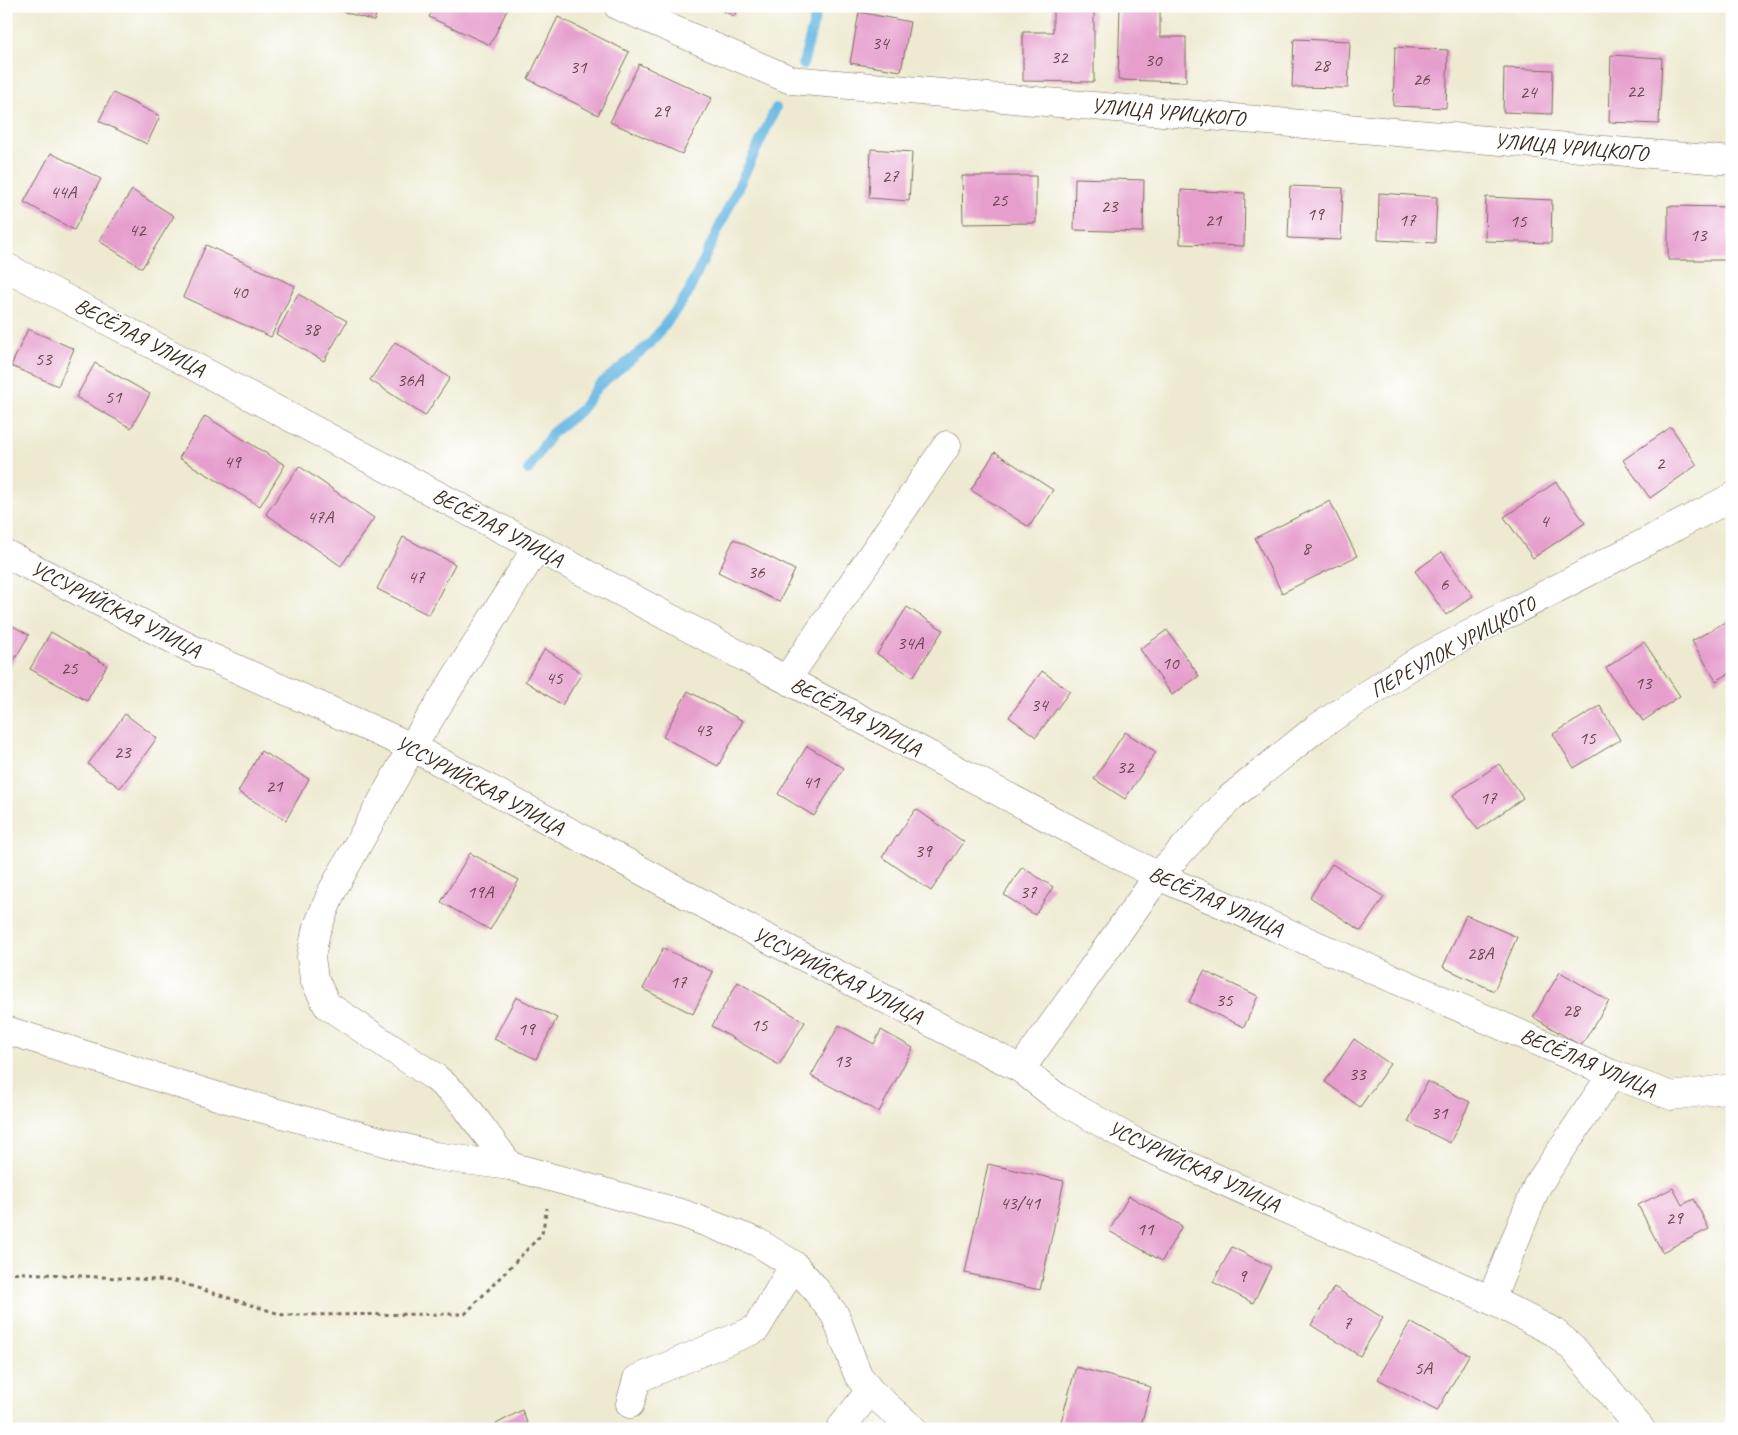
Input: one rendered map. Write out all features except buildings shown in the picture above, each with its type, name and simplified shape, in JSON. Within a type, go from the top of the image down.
[{"type":"street","name":"УЛИЦА УРИЦКОГО","points":[[618,6],[791,80],[1732,161]]},
{"type":"street","name":"ВЕСЁЛАЯ УЛИЦА","points":[[6,266],[1158,876],[1612,1074],[1672,1096],[1732,1088]]},
{"type":"street","points":[[787,679],[947,445]]},
{"type":"street","name":"ПЕРЕУЛОК УРИЦКОГО","points":[[1021,1069],[1158,876],[1230,798],[1323,724],[1420,660],[1732,497]]},
{"type":"street","points":[[510,1166],[461,1100],[436,1078],[327,1005],[314,979],[311,957],[316,931],[332,891],[412,747],[537,547]]},
{"type":"street","name":"УССУРИЙСКАЯ УЛИЦА","points":[[6,554],[190,648],[412,747],[763,936],[1021,1069],[1058,1098],[1136,1143],[1491,1300],[1554,1332],[1573,1348],[1642,1429]]},
{"type":"street","points":[[6,1030],[220,1097],[416,1151],[435,1156],[510,1166],[684,1214],[757,1242],[794,1264],[812,1285],[835,1315],[858,1375],[870,1391],[914,1429]]},
{"type":"street","points":[[1491,1300],[1537,1186],[1612,1074]]},
{"type":"street","points":[[630,1404],[637,1379],[756,1329],[794,1264]]},
{"type":"street","points":[[840,1429],[870,1391]]},
{"type":"path","points":[[6,1272],[175,1281],[282,1315],[465,1314],[542,1234],[554,1178]]},
{"type":"waterway","points":[[803,64],[818,6]]},
{"type":"waterway","points":[[528,470],[552,433],[581,410],[598,386],[650,344],[686,297],[776,108]]}]
